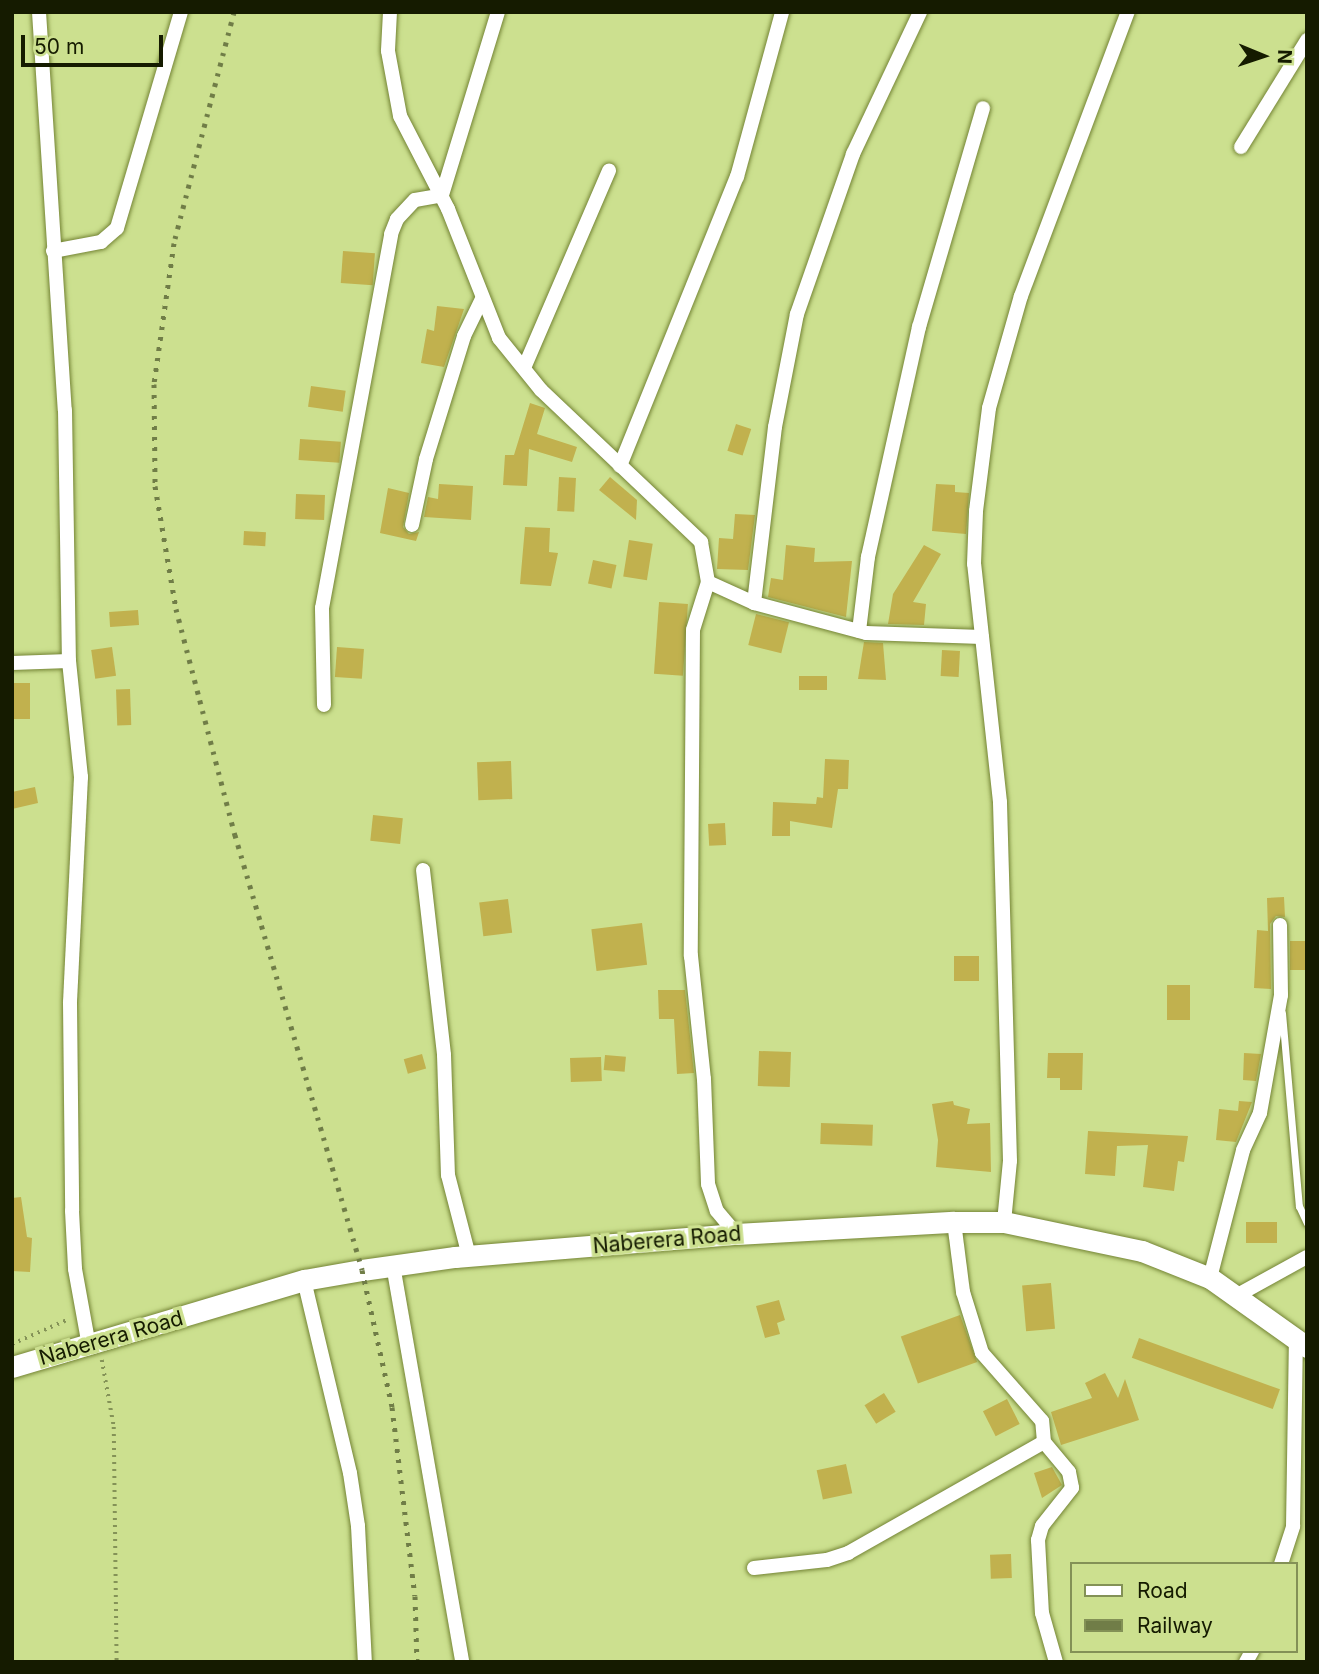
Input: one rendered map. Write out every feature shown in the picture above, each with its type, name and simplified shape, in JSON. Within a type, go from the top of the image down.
[{"type":"street","points":[[39,12],[65,423],[69,660],[81,777],[70,1003],[72,1211],[81,1314],[94,1345]]},
{"type":"street","points":[[53,251],[101,242],[117,228],[181,12]]},
{"type":"street","points":[[390,12],[391,85],[400,116],[442,195],[499,338],[524,368],[620,466],[701,542],[708,582],[692,630],[691,956],[704,1079],[708,1184],[717,1211],[736,1234]]},
{"type":"street","points":[[442,195],[498,12]]},
{"type":"street","points":[[620,466],[737,177],[782,12]]},
{"type":"street","points":[[754,603],[775,427],[797,314],[853,155],[920,12]]},
{"type":"street","points":[[1004,1222],[1010,1161],[1000,802],[973,552],[989,408],[1049,214],[1120,44],[1128,12]]},
{"type":"street","points":[[1241,147],[1307,40]]},
{"type":"street","points":[[859,631],[866,569],[919,327],[983,108]]},
{"type":"street","points":[[524,368],[609,172]]},
{"type":"street","points":[[324,705],[322,608],[391,234],[397,219],[415,200],[442,195]]},
{"type":"street","points":[[412,525],[426,459],[464,336],[482,299]]},
{"type":"street","points":[[708,582],[754,603],[859,631],[892,637],[982,637]]},
{"type":"street","points":[[12,663],[69,660]]},
{"type":"street","points":[[423,870],[444,1055],[448,1175],[469,1256]]},
{"type":"street","points":[[1210,1278],[1243,1150],[1260,1113],[1281,995],[1280,925]]},
{"type":"street","points":[[954,1222],[963,1292],[982,1353],[1042,1421],[1044,1442],[1069,1472],[1072,1488],[1042,1526],[1038,1540],[1042,1613],[1056,1662]]},
{"type":"street","name":"Naberera Road","points":[[14,1362],[94,1345],[304,1280],[393,1265],[469,1256],[736,1234],[954,1222],[1004,1222],[1142,1251],[1210,1278],[1301,1343]]},
{"type":"street","points":[[1236,1296],[1307,1257]]},
{"type":"street","points":[[393,1265],[462,1662]]},
{"type":"street","points":[[304,1280],[350,1473],[358,1526],[365,1662]]},
{"type":"street","points":[[1282,1562],[1293,1526],[1301,1343]]},
{"type":"street","points":[[754,1567],[827,1560],[848,1553],[1044,1442]]},
{"type":"lane","points":[[1281,995],[1299,1206],[1307,1223]]},
{"type":"path","points":[[12,1343],[81,1314]]},
{"type":"path","points":[[94,1345],[114,1427],[117,1662]]},
{"type":"building","points":[[343,251],[375,253],[373,285],[341,283]]},
{"type":"building","points":[[437,306],[464,309],[444,367],[421,363],[427,329],[434,331]]},
{"type":"building","points":[[311,386],[346,391],[343,412],[308,407]]},
{"type":"building","points":[[530,403],[545,408],[537,434],[577,447],[572,462],[529,449],[527,486],[503,485],[505,455],[514,455]]},
{"type":"building","points":[[736,424],[751,429],[743,456],[727,451]]},
{"type":"building","points":[[300,439],[341,442],[339,463],[299,460]]},
{"type":"building","points":[[559,477],[576,478],[574,512],[557,511]]},
{"type":"building","points":[[610,477],[637,500],[636,520],[599,490]]},
{"type":"building","points":[[439,484],[473,486],[471,520],[424,517],[428,497],[438,499]]},
{"type":"building","points":[[936,484],[955,485],[955,492],[969,493],[966,534],[932,531]]},
{"type":"building","points":[[388,488],[409,493],[403,527],[409,534],[419,532],[416,541],[380,533]]},
{"type":"building","points":[[296,494],[325,495],[324,520],[295,519]]},
{"type":"building","points":[[735,514],[755,515],[748,570],[717,569],[719,538],[733,539]]},
{"type":"building","points":[[525,527],[550,528],[549,552],[558,553],[551,586],[520,584]]},
{"type":"building","points":[[244,531],[266,532],[265,546],[243,545]]},
{"type":"building","points":[[629,540],[653,544],[647,580],[623,577]]},
{"type":"building","points":[[786,545],[815,548],[814,562],[852,561],[846,617],[768,597],[771,578],[783,580]]},
{"type":"building","points":[[924,545],[941,554],[913,602],[926,604],[924,625],[888,624],[893,594]]},
{"type":"building","points":[[593,560],[616,565],[611,588],[588,583]]},
{"type":"building","points":[[659,602],[688,604],[683,676],[654,674]]},
{"type":"building","points":[[138,610],[139,625],[110,627],[109,612]]},
{"type":"building","points":[[756,614],[789,622],[781,653],[748,645]]},
{"type":"building","points":[[864,642],[883,643],[886,680],[858,679]]},
{"type":"building","points":[[112,647],[116,676],[95,679],[91,650]]},
{"type":"building","points":[[337,647],[364,649],[362,679],[335,677]]},
{"type":"building","points":[[942,650],[960,651],[959,677],[941,676]]},
{"type":"building","points":[[799,676],[827,676],[827,690],[799,690]]},
{"type":"building","points":[[12,683],[30,683],[30,719],[12,719]]},
{"type":"building","points":[[116,689],[130,689],[131,725],[117,725]]},
{"type":"building","points":[[825,759],[849,760],[848,789],[838,789],[832,828],[790,821],[790,836],[772,836],[773,802],[816,804],[817,797],[823,798]]},
{"type":"building","points":[[511,761],[512,799],[478,800],[477,762]]},
{"type":"building","points":[[35,787],[38,803],[12,809],[12,792]]},
{"type":"building","points":[[373,815],[403,818],[400,844],[370,841]]},
{"type":"building","points":[[725,823],[726,845],[709,846],[708,824]]},
{"type":"building","points":[[1284,897],[1285,917],[1276,916],[1270,924],[1271,989],[1254,988],[1257,930],[1268,931],[1267,898]]},
{"type":"building","points":[[508,899],[512,933],[483,936],[479,903]]},
{"type":"building","points":[[642,923],[647,965],[596,971],[591,929]]},
{"type":"building","points":[[1290,941],[1307,941],[1307,970],[1290,970]]},
{"type":"building","points":[[954,956],[979,956],[979,981],[954,981]]},
{"type":"building","points":[[1167,985],[1190,985],[1190,1020],[1167,1020]]},
{"type":"building","points":[[658,990],[685,990],[694,1073],[677,1074],[674,1019],[659,1019]]},
{"type":"building","points":[[759,1051],[791,1052],[790,1087],[758,1086]]},
{"type":"building","points":[[1048,1053],[1083,1053],[1082,1090],[1060,1090],[1060,1078],[1047,1078]]},
{"type":"building","points":[[1244,1053],[1261,1054],[1256,1081],[1243,1080]]},
{"type":"building","points":[[422,1054],[426,1068],[408,1074],[404,1059]]},
{"type":"building","points":[[605,1055],[626,1057],[625,1072],[604,1070]]},
{"type":"building","points":[[601,1057],[602,1081],[571,1082],[570,1058]]},
{"type":"building","points":[[953,1101],[954,1105],[970,1109],[967,1124],[990,1123],[991,1172],[936,1167],[938,1140],[932,1104]]},
{"type":"building","points":[[1239,1101],[1252,1102],[1236,1142],[1216,1140],[1219,1109],[1238,1111]]},
{"type":"building","points":[[821,1123],[873,1125],[872,1146],[820,1144]]},
{"type":"building","points":[[1088,1131],[1188,1136],[1184,1162],[1178,1161],[1174,1191],[1143,1187],[1148,1145],[1117,1146],[1115,1176],[1085,1174]]},
{"type":"building","points":[[21,1197],[27,1237],[32,1238],[30,1272],[12,1271],[12,1198]]},
{"type":"building","points":[[1246,1222],[1277,1222],[1277,1243],[1246,1243]]},
{"type":"building","points":[[1051,1283],[1055,1329],[1026,1331],[1022,1286]]},
{"type":"building","points":[[779,1300],[785,1320],[777,1323],[780,1334],[765,1338],[756,1306]]},
{"type":"building","points":[[960,1315],[977,1362],[918,1384],[901,1337]]},
{"type":"building","points":[[1139,1338],[1280,1389],[1273,1409],[1132,1358]]},
{"type":"building","points":[[1105,1373],[1118,1398],[1125,1379],[1139,1420],[1061,1445],[1051,1412],[1092,1398],[1085,1383]]},
{"type":"building","points":[[884,1393],[896,1412],[876,1424],[864,1405]]},
{"type":"building","points":[[1007,1399],[1020,1424],[996,1436],[983,1411]]},
{"type":"building","points":[[846,1464],[852,1493],[823,1500],[817,1470]]},
{"type":"building","points":[[1052,1467],[1062,1485],[1042,1498],[1034,1473]]},
{"type":"building","points":[[1011,1554],[1012,1578],[991,1579],[990,1555]]},
{"type":"railway","points":[[234,12],[174,243],[154,384],[155,486],[176,609],[235,835],[362,1270],[392,1407],[415,1596],[417,1662]]}]
